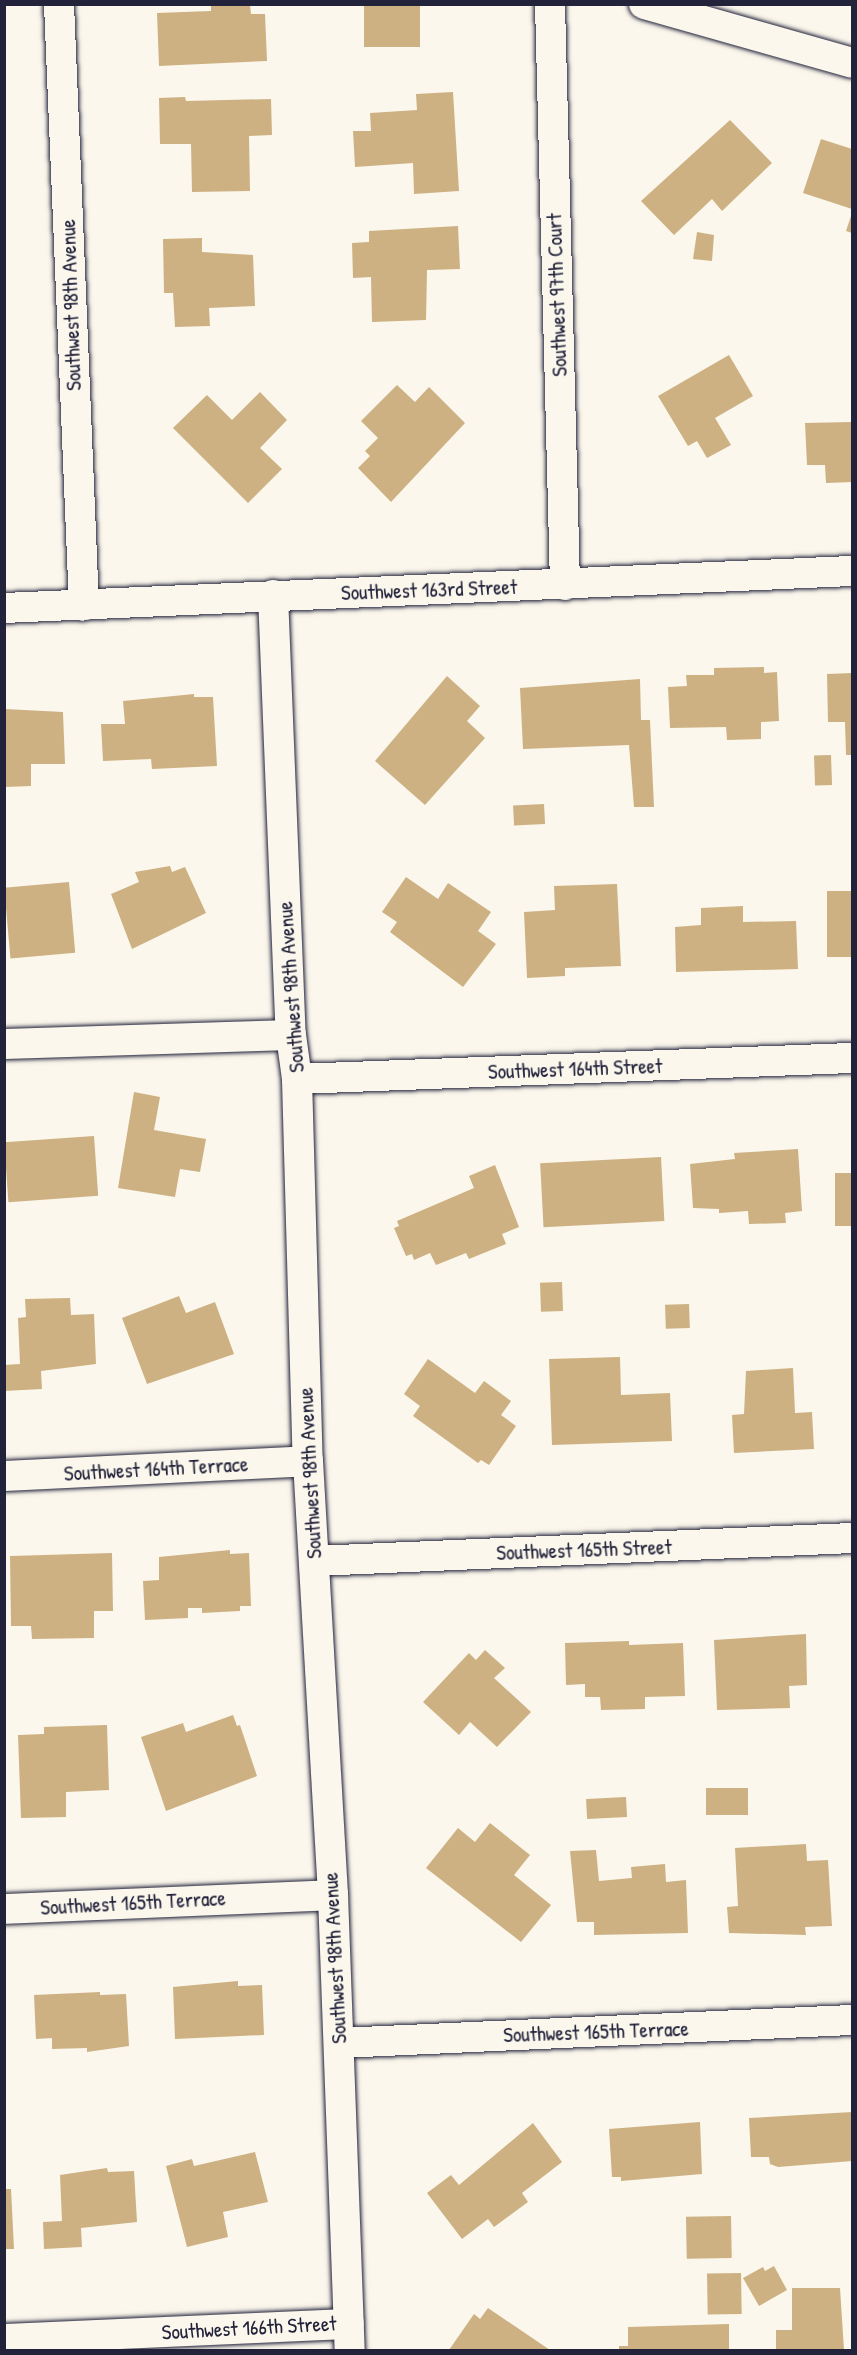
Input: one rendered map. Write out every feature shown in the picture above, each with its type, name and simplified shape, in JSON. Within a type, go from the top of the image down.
[{"type":"street","name":"Southwest 98th Avenue","points":[[59,4],[84,605]]},
{"type":"street","name":"Southwest 97th Court","points":[[550,4],[565,585]]},
{"type":"street","points":[[644,4],[852,63]]},
{"type":"street","name":"Southwest 163rd Street","points":[[4,608],[852,571]]},
{"type":"street","name":"Southwest 98th Avenue","points":[[273,595],[291,1035],[297,1079],[308,1461],[333,1895],[350,2337]]},
{"type":"street","points":[[4,1044],[291,1035]]},
{"type":"street","name":"Southwest 164th Street","points":[[297,1079],[852,1058]]},
{"type":"street","name":"Southwest 164th Terrace","points":[[4,1476],[308,1461]]},
{"type":"street","name":"Southwest 165th Street","points":[[315,1562],[852,1538]]},
{"type":"street","name":"Southwest 165th Terrace","points":[[4,1908],[333,1895]]},
{"type":"street","name":"Southwest 165th Terrace","points":[[339,2043],[852,2020]]},
{"type":"street","name":"Southwest 166th Street","points":[[4,2339],[350,2337]]},
{"type":"building","points":[[364,4],[420,4],[420,47],[364,47]]},
{"type":"building","points":[[211,5],[250,5],[251,14],[265,14],[267,61],[159,66],[157,13],[211,11]]},
{"type":"building","points":[[453,92],[459,191],[414,194],[413,163],[355,167],[353,131],[371,131],[370,113],[417,110],[416,94]]},
{"type":"building","points":[[185,97],[186,101],[271,99],[272,135],[249,136],[250,191],[192,192],[191,144],[160,144],[159,98]]},
{"type":"building","points":[[730,120],[772,163],[722,211],[712,199],[674,235],[641,201]]},
{"type":"building","points":[[821,139],[852,149],[852,209],[803,193]]},
{"type":"building","points":[[852,213],[852,233],[846,231]]},
{"type":"building","points":[[458,226],[460,269],[427,270],[426,320],[372,322],[371,277],[353,278],[352,243],[369,242],[369,231]]},
{"type":"building","points":[[697,232],[714,235],[712,261],[693,259]]},
{"type":"building","points":[[202,238],[202,252],[253,255],[255,306],[209,308],[210,326],[175,327],[173,293],[164,293],[163,239]]},
{"type":"building","points":[[729,355],[753,396],[715,418],[731,445],[707,458],[697,441],[688,446],[658,396]]},
{"type":"building","points":[[397,385],[415,402],[429,387],[465,423],[391,502],[358,468],[370,456],[365,451],[378,438],[361,421]]},
{"type":"building","points":[[260,392],[287,420],[260,448],[282,469],[248,503],[173,428],[207,395],[232,420]]},
{"type":"building","points":[[852,422],[852,482],[826,483],[825,465],[807,465],[805,423]]},
{"type":"building","points":[[764,667],[764,673],[777,672],[779,721],[761,722],[761,739],[727,740],[726,727],[670,728],[668,687],[687,686],[686,675],[714,675],[714,668]]},
{"type":"building","points":[[852,673],[852,755],[846,755],[845,722],[828,722],[827,674]]},
{"type":"building","points":[[447,676],[480,706],[467,721],[485,738],[425,805],[375,761]]},
{"type":"building","points":[[640,679],[641,720],[650,720],[654,807],[634,807],[629,745],[523,749],[520,688]]},
{"type":"building","points":[[194,694],[194,697],[213,697],[217,766],[152,769],[151,759],[103,761],[101,724],[125,724],[123,701]]},
{"type":"building","points":[[5,709],[63,712],[65,764],[31,764],[31,786],[5,787]]},
{"type":"building","points":[[831,755],[832,785],[815,786],[814,756]]},
{"type":"building","points":[[544,804],[545,824],[514,826],[513,806]]},
{"type":"building","points":[[170,866],[172,872],[185,867],[206,913],[132,949],[111,894],[139,882],[135,872]]},
{"type":"building","points":[[406,877],[438,899],[448,883],[491,912],[478,931],[496,944],[463,987],[390,932],[397,922],[382,912]]},
{"type":"building","points":[[69,882],[75,953],[10,958],[4,888]]},
{"type":"building","points":[[617,884],[621,966],[565,968],[565,976],[527,978],[524,912],[555,910],[554,886]]},
{"type":"building","points":[[827,891],[852,891],[852,957],[827,957]]},
{"type":"building","points":[[743,906],[743,922],[796,921],[798,969],[676,972],[675,927],[701,925],[701,908]]},
{"type":"building","points":[[134,1092],[160,1097],[154,1130],[206,1139],[200,1172],[180,1169],[175,1197],[118,1188]]},
{"type":"building","points":[[94,1136],[98,1196],[8,1202],[4,1142]]},
{"type":"building","points":[[798,1149],[802,1211],[785,1213],[786,1223],[749,1224],[748,1211],[719,1213],[719,1209],[693,1208],[690,1164],[735,1159],[734,1153]]},
{"type":"building","points":[[661,1157],[664,1221],[544,1227],[540,1163]]},
{"type":"building","points":[[495,1165],[519,1227],[502,1234],[506,1244],[469,1259],[466,1253],[436,1265],[430,1253],[414,1260],[412,1254],[406,1256],[394,1228],[399,1226],[397,1221],[474,1188],[469,1176]]},
{"type":"building","points":[[835,1173],[852,1173],[852,1226],[835,1226]]},
{"type":"building","points":[[562,1282],[563,1311],[541,1312],[540,1283]]},
{"type":"building","points":[[179,1296],[186,1313],[215,1302],[234,1354],[147,1384],[122,1318]]},
{"type":"building","points":[[70,1298],[71,1315],[94,1314],[96,1364],[41,1371],[42,1389],[4,1391],[4,1365],[20,1364],[18,1318],[26,1317],[25,1299]]},
{"type":"building","points":[[689,1304],[690,1328],[666,1329],[665,1305]]},
{"type":"building","points":[[620,1357],[621,1395],[670,1393],[672,1441],[552,1445],[549,1359]]},
{"type":"building","points":[[428,1359],[475,1393],[484,1381],[511,1401],[501,1415],[516,1426],[489,1465],[481,1460],[478,1463],[413,1416],[420,1406],[404,1394]]},
{"type":"building","points":[[793,1368],[795,1413],[812,1412],[814,1449],[734,1453],[732,1415],[744,1414],[746,1371]]},
{"type":"building","points":[[230,1550],[230,1554],[249,1553],[251,1606],[240,1606],[240,1611],[202,1613],[202,1608],[188,1608],[188,1618],[145,1620],[143,1581],[159,1580],[159,1557]]},
{"type":"building","points":[[112,1553],[113,1611],[94,1611],[94,1638],[32,1639],[31,1626],[11,1626],[10,1556]]},
{"type":"building","points":[[806,1634],[807,1685],[789,1686],[790,1708],[717,1710],[714,1640]]},
{"type":"building","points":[[629,1641],[629,1645],[683,1643],[685,1696],[645,1697],[645,1709],[601,1710],[600,1697],[585,1697],[585,1684],[566,1685],[565,1643]]},
{"type":"building","points":[[485,1650],[505,1668],[494,1678],[531,1712],[497,1747],[470,1722],[459,1735],[423,1702],[469,1653],[476,1660]]},
{"type":"building","points":[[233,1715],[237,1726],[240,1725],[257,1776],[166,1811],[141,1737],[183,1723],[186,1732]]},
{"type":"building","points":[[107,1725],[109,1790],[66,1792],[66,1817],[21,1818],[18,1735],[44,1734],[44,1727]]},
{"type":"building","points":[[706,1788],[748,1788],[748,1815],[706,1815]]},
{"type":"building","points":[[626,1797],[627,1817],[587,1819],[586,1799]]},
{"type":"building","points":[[490,1823],[530,1855],[514,1875],[551,1905],[521,1942],[426,1868],[458,1828],[475,1842]]},
{"type":"building","points":[[806,1844],[807,1861],[828,1860],[832,1926],[805,1927],[806,1935],[729,1933],[727,1907],[738,1906],[735,1848]]},
{"type":"building","points":[[596,1850],[599,1881],[632,1878],[631,1867],[665,1864],[666,1882],[686,1880],[688,1933],[594,1935],[594,1922],[577,1922],[570,1851]]},
{"type":"building","points":[[238,1981],[238,1986],[262,1985],[264,2035],[175,2039],[173,1987]]},
{"type":"building","points":[[100,1992],[100,1995],[126,1994],[129,2046],[87,2052],[87,2048],[52,2049],[52,2038],[36,2039],[34,1995]]},
{"type":"building","points":[[852,2112],[852,2161],[778,2167],[770,2164],[769,2157],[751,2157],[749,2118]]},
{"type":"building","points":[[700,2122],[702,2174],[621,2181],[621,2177],[612,2177],[609,2129]]},
{"type":"building","points":[[533,2123],[562,2162],[522,2193],[528,2202],[494,2227],[488,2219],[462,2239],[427,2193],[451,2175],[459,2185]]},
{"type":"building","points":[[255,2152],[268,2202],[223,2212],[228,2237],[187,2247],[166,2166],[192,2159],[194,2166]]},
{"type":"building","points":[[107,2168],[108,2172],[134,2171],[137,2222],[81,2228],[82,2247],[44,2249],[43,2222],[62,2221],[60,2175]]},
{"type":"building","points":[[4,2189],[11,2189],[14,2249],[4,2249]]},
{"type":"building","points":[[731,2216],[732,2258],[687,2259],[686,2217]]},
{"type":"building","points":[[774,2266],[787,2290],[759,2306],[743,2278],[763,2267],[765,2271]]},
{"type":"building","points":[[741,2273],[742,2314],[708,2315],[707,2274]]},
{"type":"building","points":[[792,2288],[840,2288],[844,2350],[776,2350],[776,2330],[792,2330]]},
{"type":"building","points":[[488,2308],[550,2350],[449,2350],[474,2314],[480,2319]]},
{"type":"building","points":[[729,2324],[729,2350],[619,2350],[619,2346],[628,2346],[628,2327]]}]
